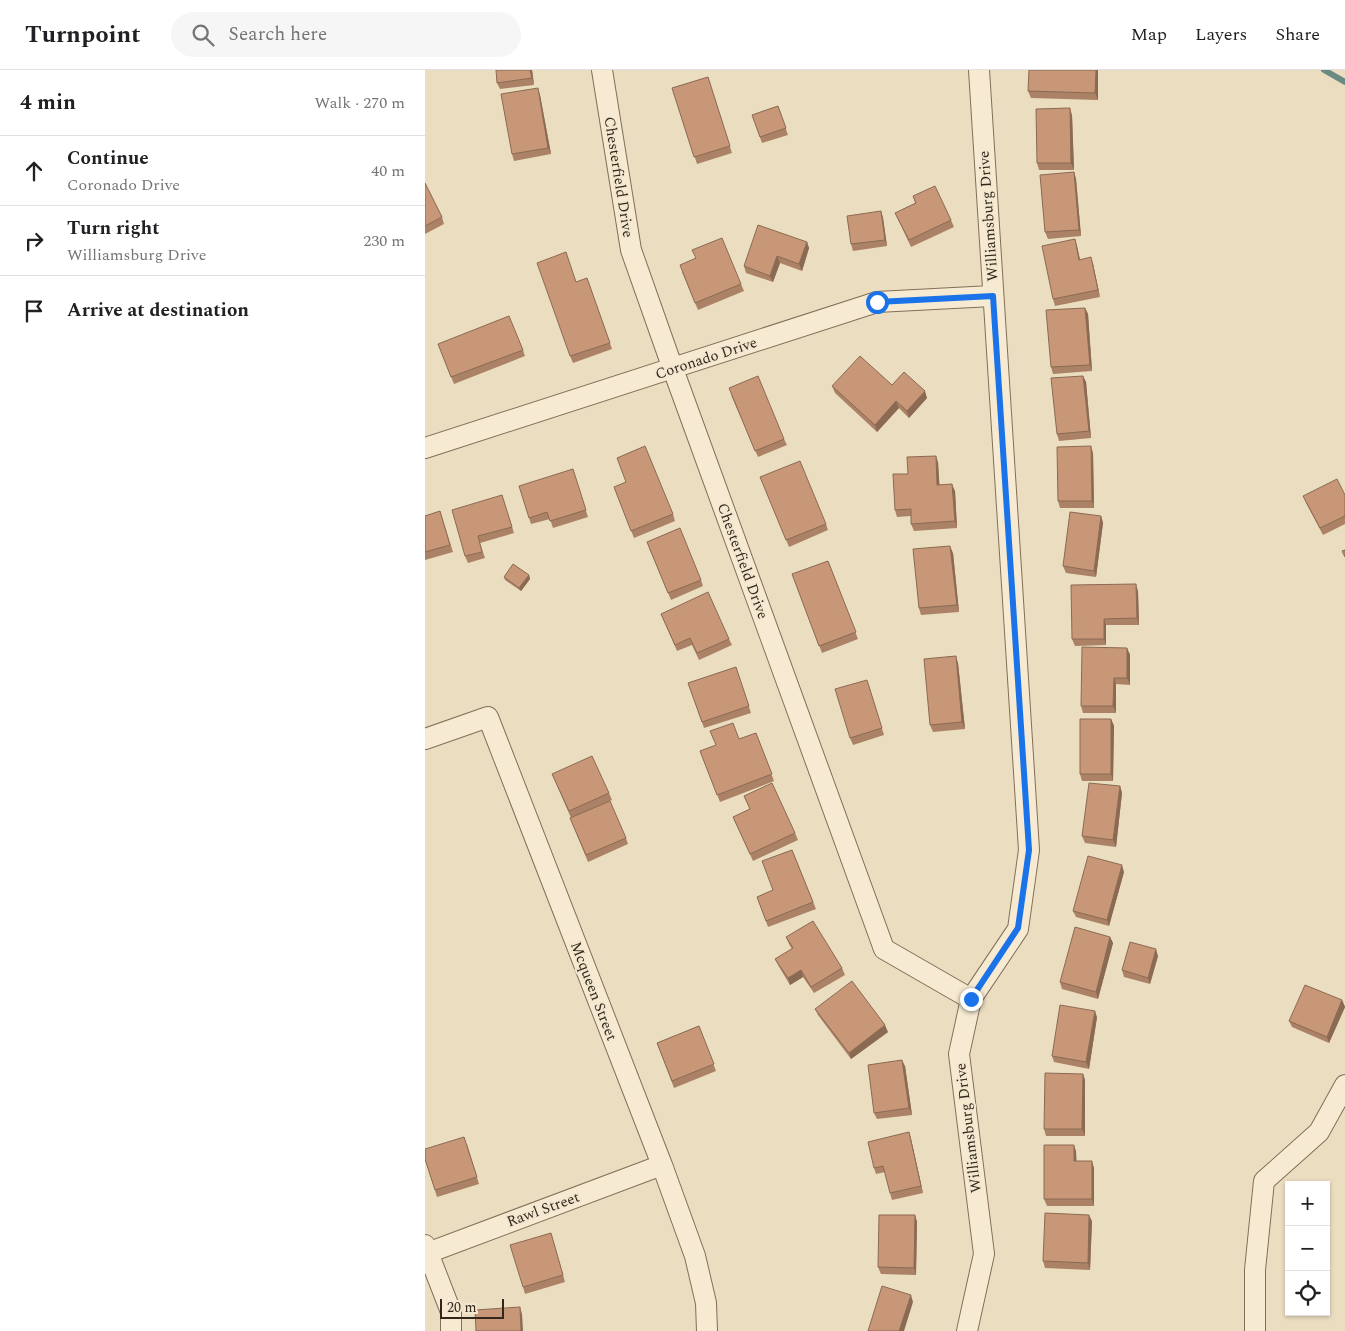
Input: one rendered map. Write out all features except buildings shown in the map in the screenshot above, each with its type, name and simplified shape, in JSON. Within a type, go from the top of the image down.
[{"type":"street","name":"Chesterfield Drive","points":[[602,70],[631,250],[883,949],[971,999]]},
{"type":"street","name":"Williamsburg Drive","points":[[967,1331],[984,1254],[959,1054],[971,999],[1018,928],[1029,850],[979,70]]},
{"type":"street","name":"Coronado Drive","points":[[425,448],[877,302],[993,296]]},
{"type":"street","name":"Mcqueen Street","points":[[425,739],[488,717],[662,1165],[695,1256],[706,1303],[707,1331]]},
{"type":"street","points":[[1255,1331],[1255,1270],[1264,1181],[1319,1132],[1345,1085]]},
{"type":"street","name":"Rawl Street","points":[[426,1250],[662,1165]]},
{"type":"street","points":[[426,1250],[451,1312],[451,1331]]},
{"type":"waterway","points":[[1324,70],[1345,82]]},
{"type":"route","points":[[877,302],[993,296],[1029,850],[1018,928],[971,999]]}]
